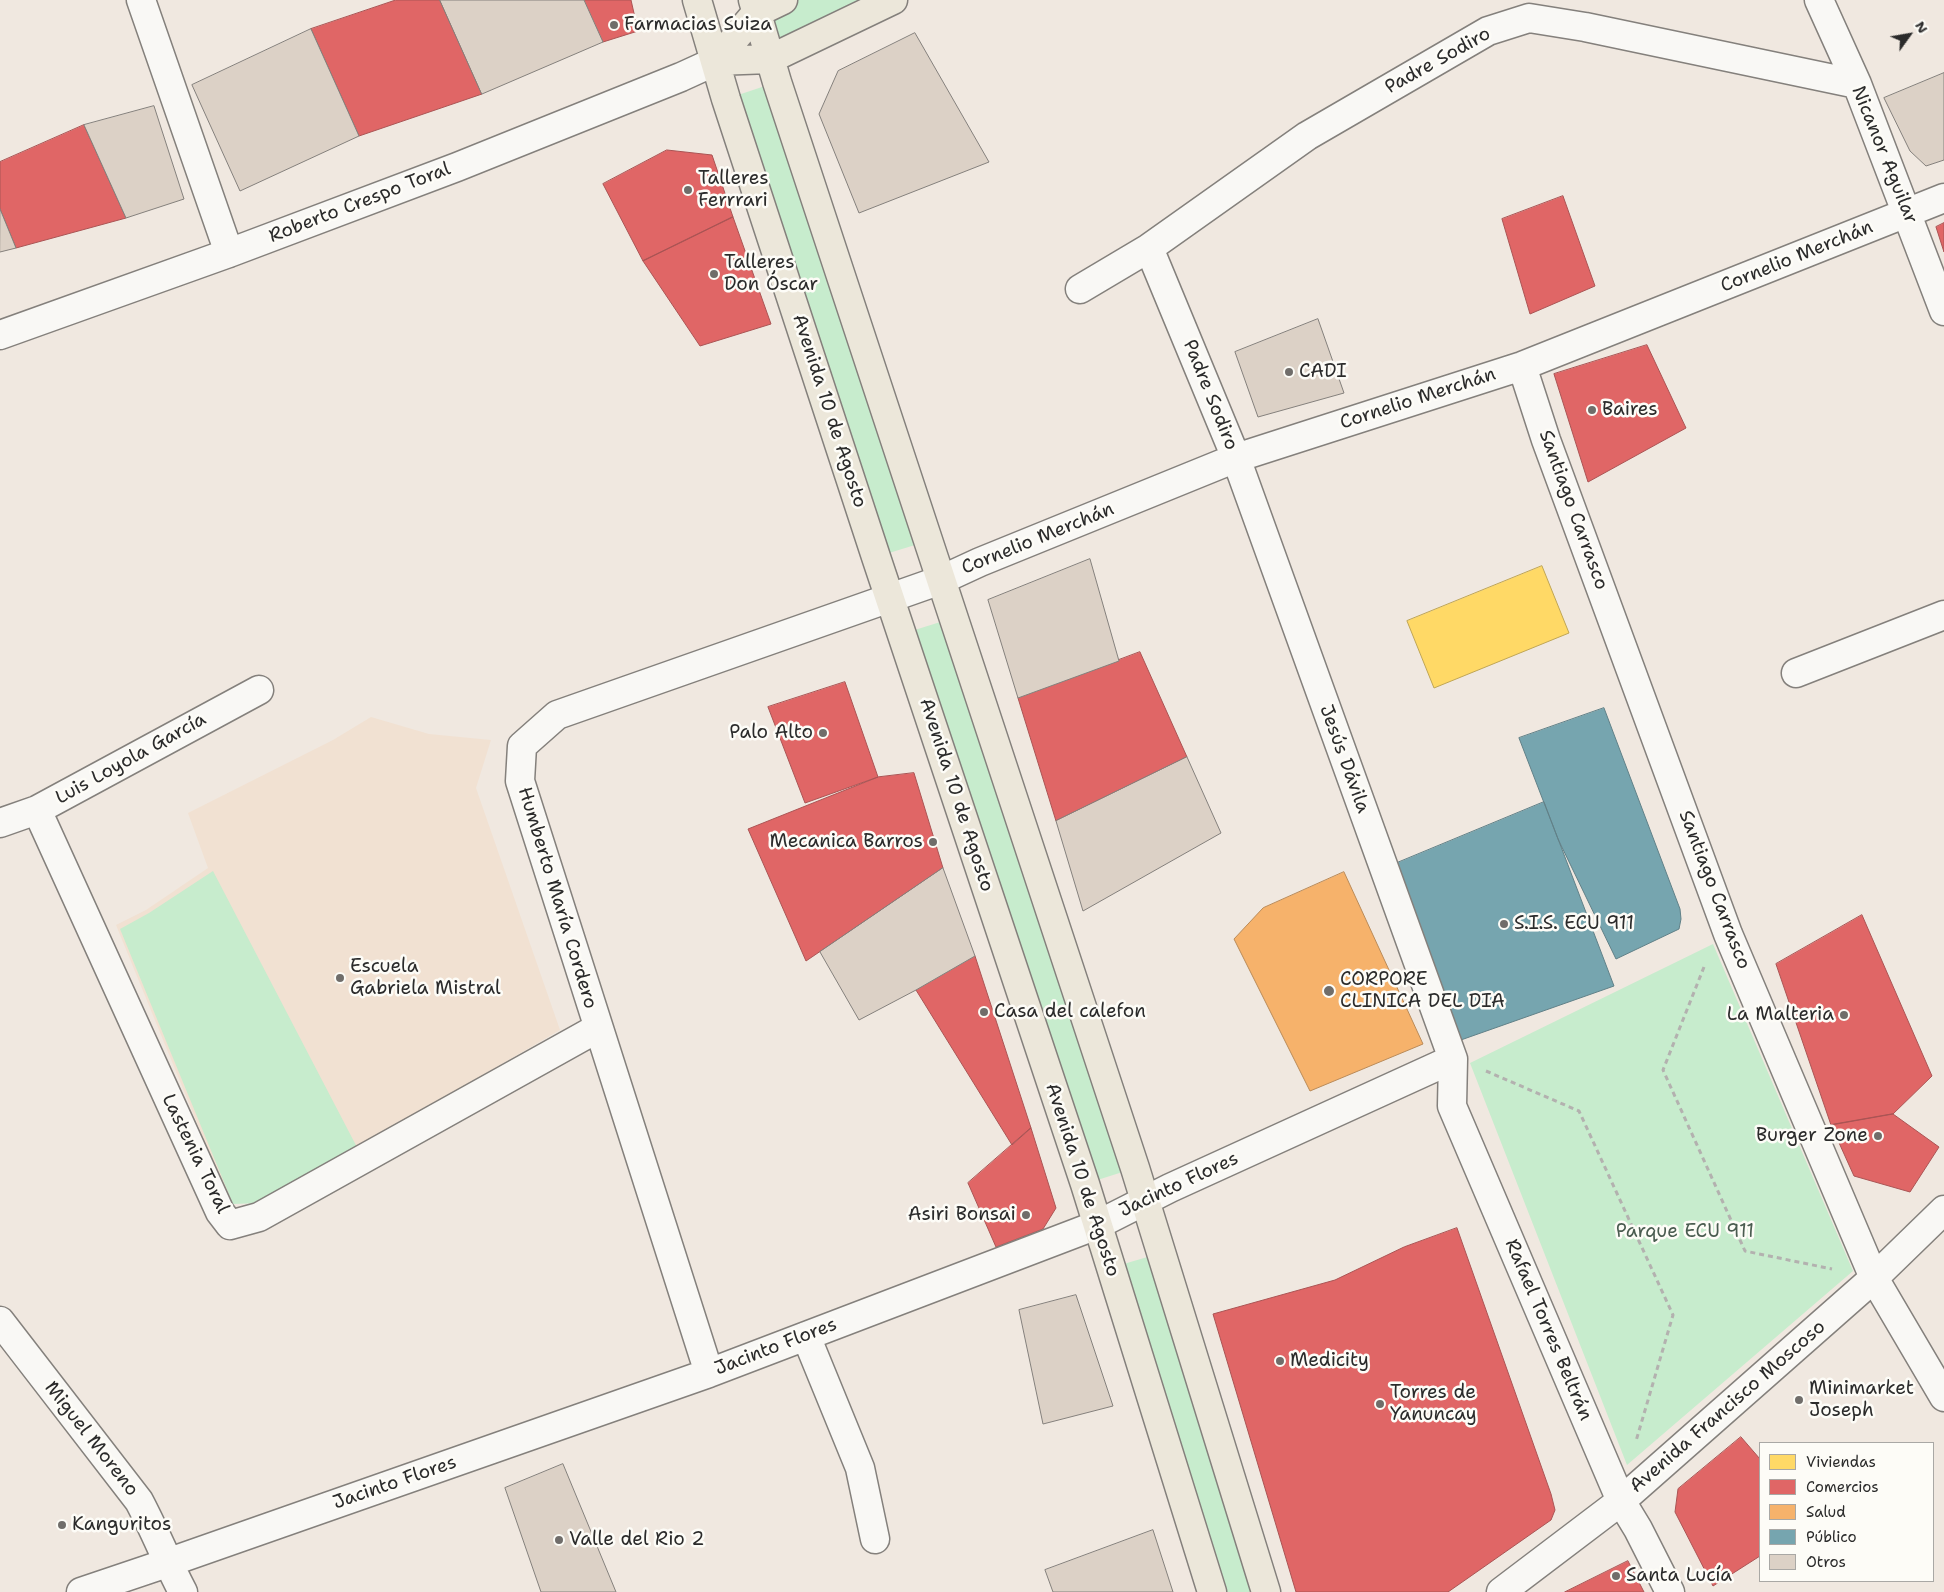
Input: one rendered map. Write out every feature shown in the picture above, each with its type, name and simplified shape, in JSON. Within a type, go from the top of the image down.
[{"type":"main road","name":"Avenida 10 de Agosto","points":[[697,0],[733,118],[1085,1184],[1212,1592]]},
{"type":"main road","name":"Roberto Crespo Toral","points":[[716,61],[755,7],[783,0]]},
{"type":"main road","name":"Roberto Crespo Toral","points":[[716,61],[770,59],[893,0]]},
{"type":"main road","points":[[755,7],[770,59],[1146,1200],[1266,1592]]},
{"type":"street","points":[[141,0],[229,253]]},
{"type":"street","name":"Nicanor Aguilar","points":[[1819,0],[1857,84],[1944,311]]},
{"type":"street","name":"Padre Sodiro","points":[[1080,289],[1149,248],[1307,136],[1488,31],[1529,18],[1585,27],[1857,84]]},
{"type":"street","name":"Roberto Crespo Toral","points":[[0,335],[229,253],[466,163],[681,78],[716,61]]},
{"type":"street","name":"Cornelio Merchán","points":[[891,598],[941,580],[980,562],[1236,458],[1522,366],[1908,214],[1944,198]]},
{"type":"street","name":"Padre Sodiro","points":[[1149,248],[1236,458]]},
{"type":"street","name":"Santiago Carrasco","points":[[1522,366],[1546,440],[1728,934],[1874,1278],[1944,1397]]},
{"type":"street","name":"Jesús Dávila","points":[[1236,458],[1453,1060]]},
{"type":"street","name":"Humberto María Cordero","points":[[709,1373],[520,781],[522,746],[557,715],[891,598]]},
{"type":"street","points":[[1796,673],[1944,615]]},
{"type":"street","name":"Luis Loyola García","points":[[0,823],[37,810],[259,690]]},
{"type":"street","name":"Lastenia Toral","points":[[37,810],[220,1212],[230,1225],[259,1217],[598,1028]]},
{"type":"street","name":"Jacinto Flores","points":[[81,1592],[709,1373],[1097,1225],[1146,1200],[1453,1060]]},
{"type":"street","name":"Rafael Torres Beltrán","points":[[1453,1060],[1452,1106],[1621,1501],[1638,1529],[1670,1592]]},
{"type":"street","name":"Avenida Francisco Moscoso","points":[[1501,1592],[1621,1501],[1874,1278],[1944,1210]]},
{"type":"street","name":"Miguel Moreno","points":[[0,1321],[139,1501],[183,1592]]},
{"type":"street","points":[[806,1336],[860,1468],[875,1539]]},
{"type":"path","points":[[1706,962],[1663,1070],[1746,1251],[1838,1270]]},
{"type":"path","points":[[1479,1067],[1579,1112],[1673,1315],[1634,1447]]},
{"type":"shaded area","name":"Escuela Gabriela Mistral","points":[[371,717],[429,734],[491,740],[476,788],[560,1030],[356,1149],[259,1199],[229,1201],[116,925],[146,910],[208,868],[188,813],[333,740]]},
{"type":"green space","points":[[783,0],[893,0],[770,59],[757,13]]},
{"type":"green space","points":[[777,82],[928,541],[876,557],[726,99]]},
{"type":"green space","points":[[953,618],[1135,1168],[1085,1184],[902,634]]},
{"type":"green space","points":[[213,871],[360,1153],[262,1203],[233,1204],[120,929],[149,913]]},
{"type":"green space","name":"Parque ECU 911","points":[[1713,944],[1853,1271],[1627,1465],[1470,1063]]},
{"type":"green space","points":[[1161,1253],[1266,1592],[1212,1592],[1110,1268]]},
{"type":"building: Viviendas","points":[[1542,566],[1569,633],[1434,688],[1407,621]]},
{"type":"building: Comercios","points":[[396,0],[440,0],[482,94],[359,136],[311,29]]},
{"type":"building: Comercios","points":[[584,0],[631,0],[638,31],[603,42]]},
{"type":"building: Comercios","points":[[84,125],[126,218],[16,248],[0,209],[0,162]]},
{"type":"building: Comercios","points":[[667,150],[712,155],[733,217],[643,261],[603,184]]},
{"type":"building: Comercios","points":[[1563,196],[1595,286],[1530,314],[1502,219]]},
{"type":"building: Comercios","points":[[733,217],[771,324],[700,346],[643,261]]},
{"type":"building: Comercios","points":[[1944,223],[1944,252],[1936,227]]},
{"type":"building: Comercios","points":[[1647,345],[1686,428],[1588,482],[1554,374]]},
{"type":"building: Comercios","points":[[1140,652],[1187,757],[1056,821],[1018,698]]},
{"type":"building: Comercios","points":[[845,682],[878,777],[805,803],[768,707]]},
{"type":"building: Comercios","points":[[914,773],[943,868],[806,961],[748,829],[878,777]]},
{"type":"building: Comercios","points":[[1862,915],[1932,1076],[1893,1114],[1831,1125],[1776,964]]},
{"type":"building: Comercios","points":[[975,956],[1031,1128],[1012,1145],[916,990]]},
{"type":"building: Comercios","points":[[1893,1114],[1939,1147],[1910,1192],[1854,1176],[1831,1125]]},
{"type":"building: Comercios","points":[[1031,1128],[1056,1208],[1043,1229],[996,1247],[968,1183]]},
{"type":"building: Comercios","name":"Torres de Yanuncay","points":[[1457,1228],[1551,1494],[1555,1510],[1551,1520],[1448,1592],[1296,1592],[1213,1314],[1335,1280],[1404,1247]]},
{"type":"building: Comercios","points":[[1741,1437],[1759,1458],[1759,1557],[1713,1586],[1675,1512],[1678,1489]]},
{"type":"building: Comercios","name":"Santa Lucía","points":[[1628,1561],[1644,1592],[1565,1592]]},
{"type":"building: Salud","name":"CORPORE CLINICA DEL DIA","points":[[1344,872],[1423,1044],[1310,1091],[1234,939],[1263,908]]},
{"type":"building: Público","points":[[1604,708],[1680,909],[1681,919],[1679,929],[1616,959],[1558,839],[1519,738]]},
{"type":"building: Público","name":"S.I.S. ECU 911","points":[[1544,802],[1614,986],[1458,1041],[1397,863]]},
{"type":"building: Otros","points":[[440,0],[584,0],[603,42],[482,94]]},
{"type":"building: Otros","points":[[311,29],[359,136],[240,191],[192,85]]},
{"type":"building: Otros","points":[[915,33],[989,162],[859,213],[819,114],[838,71]]},
{"type":"building: Otros","points":[[1944,73],[1944,160],[1926,166],[1910,151],[1884,98]]},
{"type":"building: Otros","points":[[154,106],[184,199],[126,218],[84,125]]},
{"type":"building: Otros","points":[[0,209],[16,248],[0,252]]},
{"type":"building: Otros","name":"CADI","points":[[1318,319],[1344,393],[1258,417],[1235,352]]},
{"type":"building: Otros","points":[[1090,559],[1119,661],[1018,698],[988,600]]},
{"type":"building: Otros","points":[[1187,757],[1221,833],[1083,911],[1056,821]]},
{"type":"building: Otros","points":[[943,868],[975,956],[859,1020],[820,952]]},
{"type":"building: Otros","points":[[1076,1295],[1113,1406],[1043,1424],[1019,1310]]},
{"type":"building: Otros","name":"Valle del Rio 2","points":[[563,1464],[616,1592],[541,1592],[505,1488]]},
{"type":"building: Otros","points":[[1153,1530],[1173,1592],[1053,1592],[1045,1570]]},
{"type":"place","name":"Farmacias Suiza","points":[[614,25]]},
{"type":"place","name":"Talleres Ferrrari","points":[[688,190]]},
{"type":"place","name":"Talleres Don Óscar","points":[[714,274]]},
{"type":"place","name":"CADI","points":[[1289,372]]},
{"type":"place","name":"Baires","points":[[1592,410]]},
{"type":"place","name":"Palo Alto","points":[[823,733]]},
{"type":"place","name":"Mecanica Barros","points":[[933,842]]},
{"type":"place","name":"S.I.S. ECU 911","points":[[1504,924]]},
{"type":"place","name":"Escuela Gabriela Mistral","points":[[340,978]]},
{"type":"place","name":"CORPORE CLINICA DEL DIA","points":[[1329,991]]},
{"type":"place","name":"Casa del calefon","points":[[984,1012]]},
{"type":"place","name":"La Malteria","points":[[1844,1015]]},
{"type":"place","name":"Burger Zone","points":[[1878,1136]]},
{"type":"place","name":"Asiri Bonsai","points":[[1026,1215]]},
{"type":"place","name":"Medicity","points":[[1280,1361]]},
{"type":"place","name":"Minimarket Joseph","points":[[1799,1400]]},
{"type":"place","name":"Torres de Yanuncay","points":[[1380,1404]]},
{"type":"place","name":"Kanguritos","points":[[62,1525]]},
{"type":"place","name":"Valle del Rio 2","points":[[559,1540]]},
{"type":"place","name":"Santa Lucía","points":[[1616,1576]]}]
